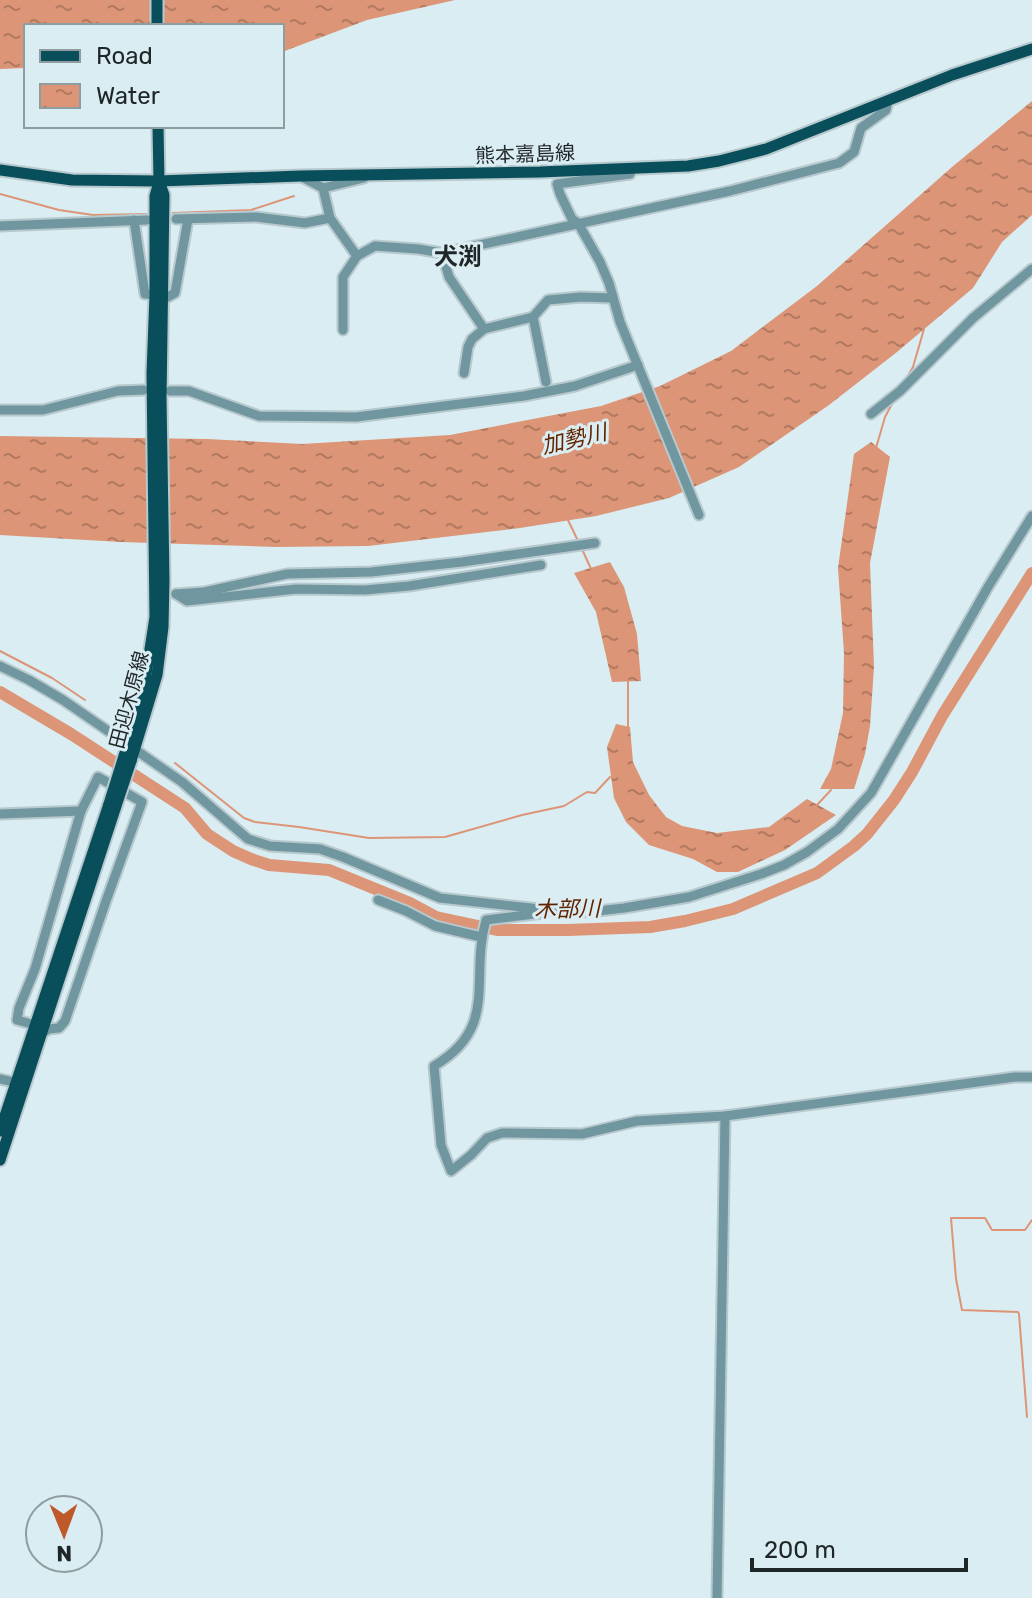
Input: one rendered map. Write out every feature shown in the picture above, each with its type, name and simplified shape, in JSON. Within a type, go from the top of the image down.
[{"type":"main road","points":[[157,0],[157,24]]},
{"type":"main road","name":"熊本嘉島線","points":[[0,170],[72,180],[159,181],[688,166],[742,156],[796,138],[952,75],[1032,49]]},
{"type":"main road","name":"田迎木原線","points":[[0,1160],[21,1083],[129,753],[152,642],[160,551],[157,409],[159,297],[155,196],[159,181],[158,128]]},
{"type":"main road","name":"田迎木原線","points":[[0,1131],[21,1083]]},
{"type":"street","points":[[343,330],[343,277],[357,256],[375,246],[442,253],[730,191],[839,163],[854,152],[861,128],[886,110],[888,101]]},
{"type":"street","points":[[632,169],[630,174],[557,184],[572,219],[578,223],[600,262],[699,515]]},
{"type":"street","points":[[300,176],[323,188],[375,176]]},
{"type":"street","points":[[323,188],[330,218],[357,256]]},
{"type":"street","points":[[176,219],[256,217],[305,223],[330,218]]},
{"type":"street","points":[[134,220],[145,294],[159,297],[175,293],[188,219]]},
{"type":"street","points":[[0,226],[147,220]]},
{"type":"street","points":[[442,253],[449,277],[484,329]]},
{"type":"street","points":[[871,414],[900,391],[973,318],[1032,269]]},
{"type":"street","points":[[464,373],[468,347],[484,329],[533,317],[548,300],[612,298]]},
{"type":"street","points":[[533,317],[546,382]]},
{"type":"street","points":[[170,391],[189,391],[259,416],[356,417],[524,396],[575,386],[638,365]]},
{"type":"street","points":[[0,410],[43,410],[118,391],[144,390]]},
{"type":"street","points":[[0,666],[63,700],[129,753],[182,782],[248,839],[270,846],[320,849],[440,898],[558,911],[589,912],[624,908],[689,897],[784,865],[838,829],[871,793],[1032,516]]},
{"type":"street","points":[[541,565],[476,577],[365,590],[296,589],[187,601],[176,594],[204,592],[287,574],[371,572],[595,543]]},
{"type":"street","points":[[98,777],[142,802],[65,1021],[59,1028],[39,1029],[17,1020],[19,1008],[35,969],[81,811],[98,777]]},
{"type":"street","points":[[0,814],[81,811]]},
{"type":"street","points":[[378,900],[435,926],[482,935]]},
{"type":"street","points":[[558,911],[486,920],[475,1021],[451,1056],[434,1066],[441,1145],[451,1171],[487,1138],[502,1133],[582,1134],[637,1121],[725,1116],[1032,1077]]},
{"type":"street","points":[[0,1079],[21,1083]]},
{"type":"street","points":[[717,1598],[725,1116]]},
{"type":"water","points":[[0,0],[455,0],[367,20],[284,51],[284,24],[24,24],[24,68],[0,69]]},
{"type":"water","name":"加勢川","points":[[1032,101],[1032,215],[1002,242],[973,288],[829,405],[739,467],[669,498],[596,516],[368,546],[276,547],[0,535],[0,436],[207,439],[302,444],[450,435],[601,406],[660,386],[731,351],[817,286]]},
{"type":"water","points":[[871,442],[890,457],[870,563],[874,667],[870,726],[854,789],[820,789],[831,769],[843,713],[844,653],[838,568],[854,454]]},
{"type":"water","points":[[610,562],[624,587],[637,634],[641,681],[612,682],[596,612],[574,573]]},
{"type":"water","points":[[616,724],[630,727],[633,762],[649,795],[666,817],[682,826],[717,833],[769,827],[807,799],[836,815],[785,850],[738,872],[717,872],[693,859],[649,845],[626,822],[614,798],[607,747]]},
{"type":"waterway","points":[[0,194],[59,210],[93,215],[146,214]]},
{"type":"waterway","points":[[173,213],[251,210],[294,196]]},
{"type":"waterway","points":[[906,379],[913,367],[924,329]]},
{"type":"waterway","points":[[876,448],[893,402]]},
{"type":"waterway","points":[[568,520],[579,543]]},
{"type":"waterway","points":[[582,549],[591,569]]},
{"type":"waterway","name":"木部川","points":[[0,692],[185,808],[207,834],[251,859],[269,865],[329,870],[436,917],[497,930],[650,927],[733,909],[817,873],[867,834],[912,772],[942,716],[1032,573]]},
{"type":"waterway","points":[[0,651],[52,678],[85,700]]},
{"type":"waterway","points":[[628,680],[628,729]]},
{"type":"waterway","points":[[175,763],[244,818],[369,838],[445,837],[564,806],[587,792],[595,793],[610,777]]},
{"type":"waterway","points":[[816,806],[831,790]]},
{"type":"waterway","points":[[1027,1417],[1019,1314],[962,1310],[951,1218],[985,1218],[992,1230],[1025,1230],[1032,1220]]},
{"type":"district","name":"犬渕","points":[[458,257]]}]
